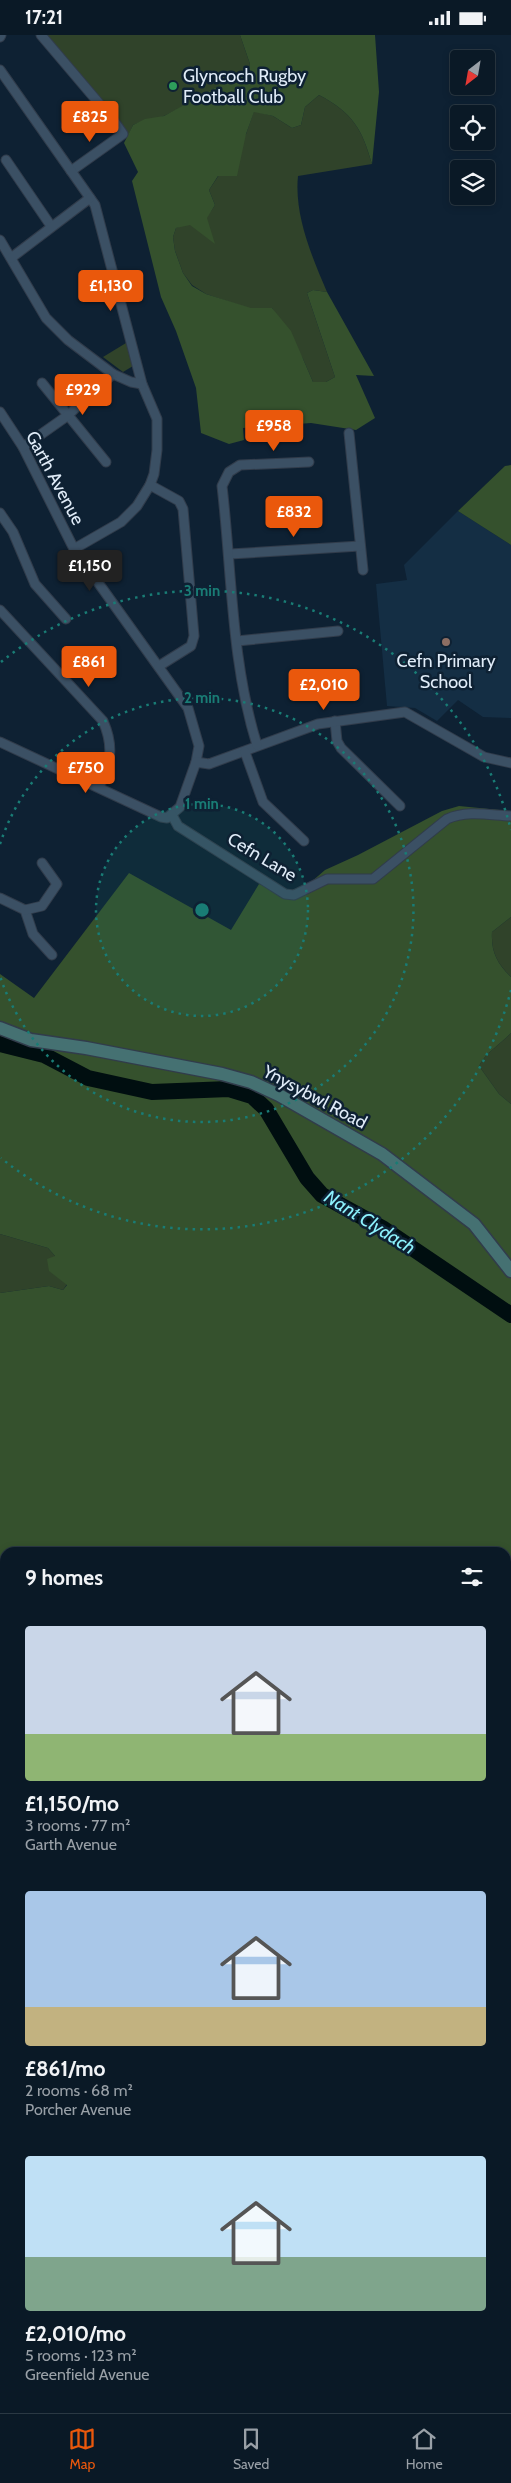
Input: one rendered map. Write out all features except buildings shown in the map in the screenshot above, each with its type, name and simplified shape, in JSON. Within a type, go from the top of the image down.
[{"type":"main road","name":"Ynysybwl Road","points":[[0,1028],[31,1040],[86,1048],[222,1074],[251,1082],[279,1095],[382,1154],[397,1165],[474,1224],[511,1271]]},
{"type":"street","points":[[41,35],[114,121],[123,135],[71,171]]},
{"type":"street","points":[[0,70],[71,171],[99,215],[142,384],[157,419],[157,450],[150,485],[130,515],[74,549]]},
{"type":"street","points":[[6,160],[52,226]]},
{"type":"street","points":[[11,258],[90,199]]},
{"type":"street","points":[[0,240],[46,318],[68,340],[113,374],[131,383],[142,384]]},
{"type":"street","points":[[23,447],[67,415],[113,374]]},
{"type":"street","points":[[42,383],[106,462]]},
{"type":"street","name":"Garth Avenue","points":[[0,412],[23,447],[74,549],[188,708],[199,746],[196,762],[180,807],[172,815]]},
{"type":"street","points":[[349,433],[363,570]]},
{"type":"street","points":[[257,745],[248,717],[237,641],[222,486],[229,472],[240,465],[309,462]]},
{"type":"street","points":[[150,485],[179,501],[183,509],[194,636],[191,646],[159,666]]},
{"type":"street","points":[[0,513],[13,532],[35,584],[66,619]]},
{"type":"street","points":[[230,554],[360,546]]},
{"type":"street","points":[[0,610],[103,721],[110,736],[112,751],[106,774],[99,787]]},
{"type":"street","points":[[237,641],[338,631]]},
{"type":"street","points":[[196,762],[210,764],[302,729],[335,721],[405,712],[484,757],[511,763]]},
{"type":"street","points":[[335,721],[337,741],[341,748],[400,806]]},
{"type":"street","points":[[0,742],[161,817],[172,815]]},
{"type":"street","points":[[245,752],[263,802],[304,841]]},
{"type":"street","name":"Cefn Lane","points":[[172,815],[178,826],[285,894],[294,895],[327,879],[373,879],[447,819],[455,816],[464,813],[511,816]]},
{"type":"street","points":[[0,899],[25,911],[42,906],[56,884],[42,863]]},
{"type":"street","points":[[25,911],[33,933],[52,955]]},
{"type":"shaded area","name":"Cefn Primary School","points":[[458,511],[511,545],[511,718],[483,717],[458,700],[437,721],[415,708],[387,706],[376,584],[407,580],[404,565]]},
{"type":"green space","points":[[45,35],[240,35],[250,64],[247,76],[226,83],[162,117],[133,125],[128,136],[121,122]]},
{"type":"green space","points":[[240,35],[375,35],[379,92],[372,164],[364,141],[354,123],[340,108],[319,95],[305,107],[301,125],[292,128],[273,116],[254,112],[246,134],[237,176],[218,176],[209,190],[215,205],[207,218],[215,244],[190,225],[176,228],[173,237],[175,251],[183,273],[192,286],[206,294],[251,308],[272,308],[291,331],[313,382],[326,382],[335,377],[307,293],[313,290],[327,292],[374,376],[356,375],[375,418],[356,430],[311,423],[243,428],[244,440],[229,444],[201,433],[196,388],[176,331],[161,297],[132,181],[138,172],[124,143],[133,125],[145,119],[164,116],[229,80],[247,76],[250,64]]},
{"type":"green space","points":[[319,95],[340,108],[354,123],[364,141],[372,164],[298,176],[297,191],[301,221],[310,250],[327,292],[313,290],[307,293],[335,377],[326,382],[313,382],[303,359],[272,308],[251,309],[206,294],[192,285],[183,273],[175,251],[173,237],[176,228],[202,219],[215,205],[209,190],[246,134],[254,111],[273,116],[292,128],[301,125],[305,107]]},
{"type":"green space","points":[[126,343],[133,366],[123,372],[103,357]]},
{"type":"green space","points":[[511,465],[511,545],[458,511],[505,466]]},
{"type":"green space","points":[[459,806],[511,811],[511,917],[492,932],[492,939],[496,957],[511,977],[511,1033],[489,1053],[479,1066],[499,1094],[511,1104],[511,1547],[0,1547],[0,1293],[49,1286],[63,1290],[67,1285],[49,1271],[47,1259],[55,1256],[48,1248],[0,1234],[0,974],[34,998],[129,873],[231,930],[259,884],[297,894],[325,870],[442,811]]},
{"type":"green space","points":[[511,917],[511,977],[496,957],[492,932]]},
{"type":"green space","points":[[511,1033],[511,1104],[499,1094],[479,1066],[489,1053]]},
{"type":"green space","points":[[0,1234],[48,1248],[55,1256],[50,1271],[67,1284],[63,1290],[49,1286],[0,1293]]},
{"type":"waterway","name":"Nant Clydach","points":[[0,1044],[44,1055],[88,1078],[152,1092],[229,1089],[252,1096],[266,1109],[307,1178],[322,1195],[384,1229],[511,1315]]},
{"type":"place","name":"Glyncoch Rugby Football Club","points":[[173,86]]},
{"type":"place","name":"Cefn Primary School","points":[[446,642]]}]
